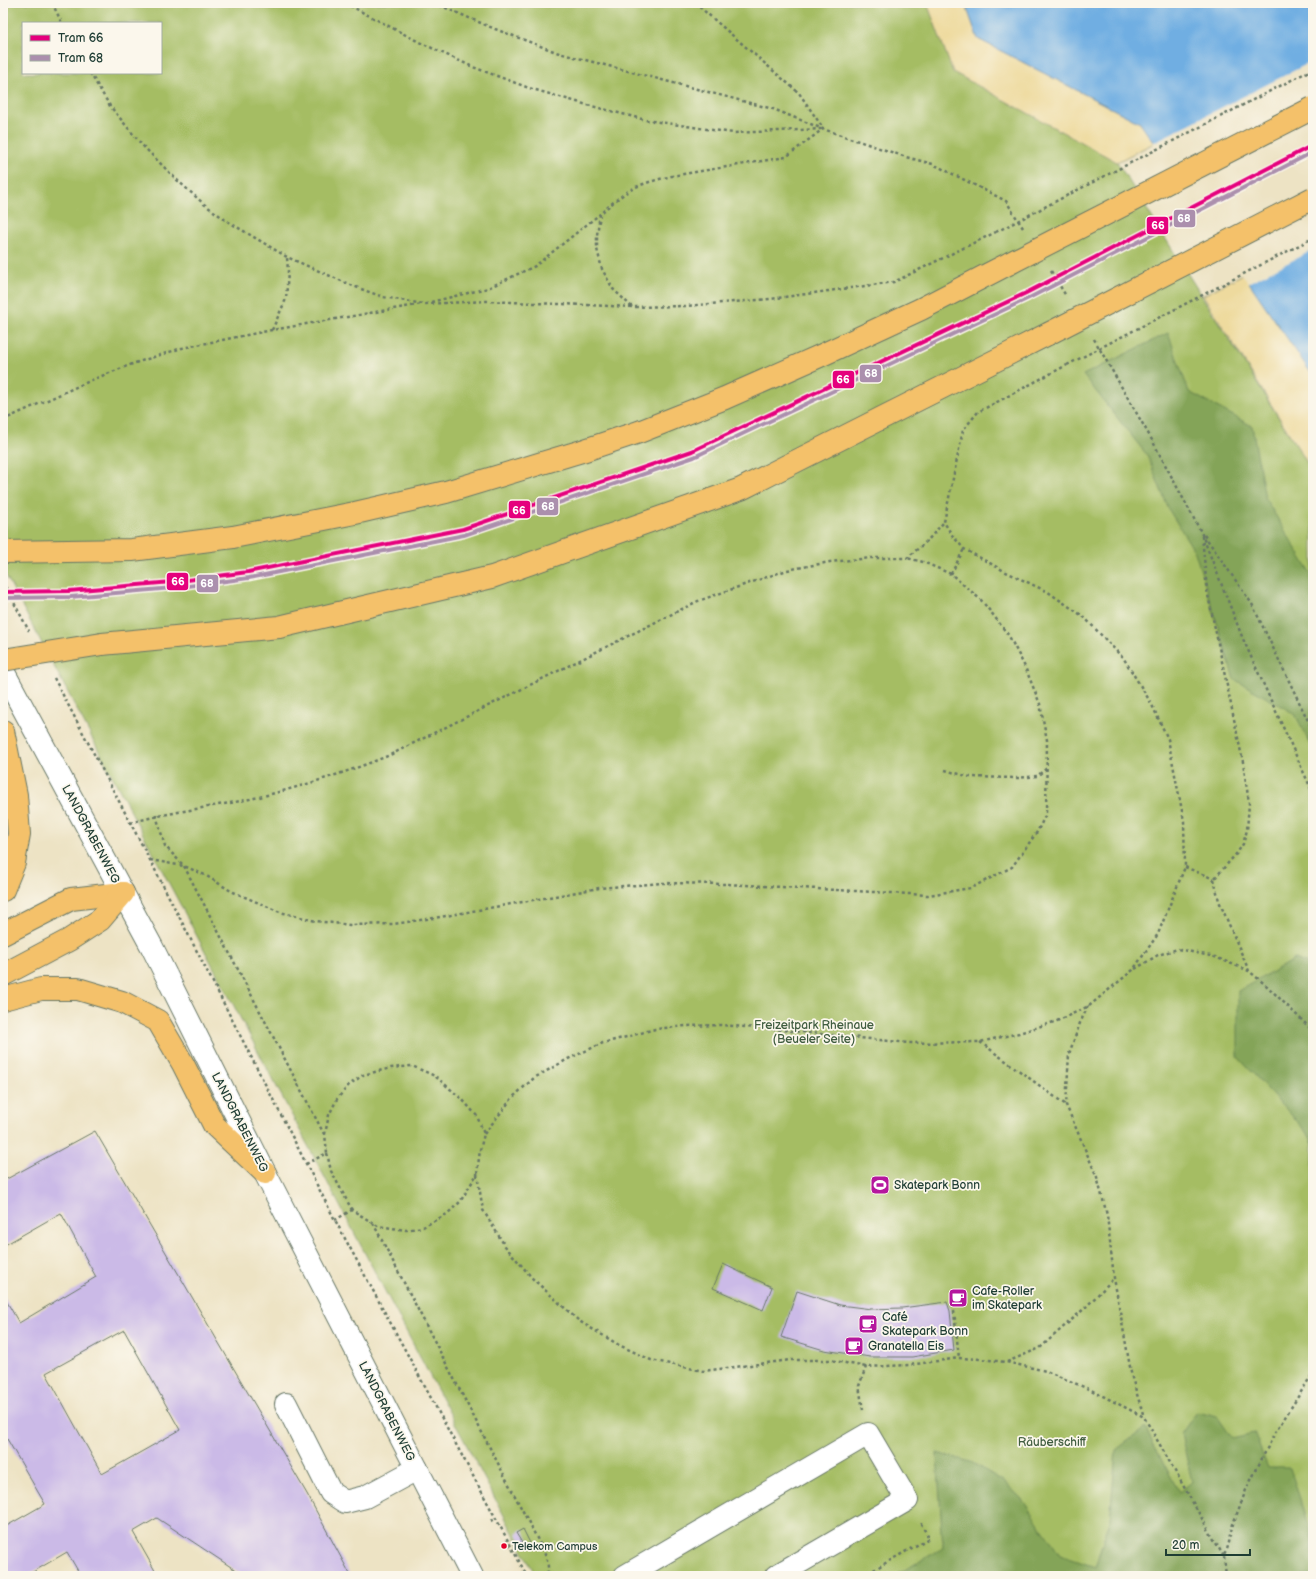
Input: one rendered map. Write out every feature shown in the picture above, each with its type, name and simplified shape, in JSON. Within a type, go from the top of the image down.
[{"type":"highway","points":[[3,552],[132,550],[233,537],[355,513],[446,492],[625,437],[725,398],[921,309],[1313,108]]},
{"type":"highway","points":[[3,660],[102,644],[279,627],[492,577],[741,489],[1313,198]]},
{"type":"highway","points":[[3,544],[48,551]]},
{"type":"highway","points":[[3,646],[102,644]]},
{"type":"highway","points":[[3,730],[16,795],[19,834],[14,863],[3,890]]},
{"type":"highway","points":[[3,934],[71,899],[123,893]]},
{"type":"highway","points":[[3,975],[69,940],[100,920],[123,893]]},
{"type":"highway","points":[[3,999],[41,989],[78,989],[122,1002],[158,1021],[183,1064],[214,1125],[265,1173]]},
{"type":"street","name":"LANDGRABENWEG","points":[[3,671],[156,954],[265,1173],[472,1576]]},
{"type":"street","points":[[286,1404],[331,1493],[345,1502],[365,1497],[417,1469]]},
{"type":"street","points":[[625,1576],[868,1434],[908,1500],[776,1576]]},
{"type":"path","points":[[52,3],[62,22]]},
{"type":"path","points":[[345,3],[421,43],[473,67],[529,88],[584,104],[646,120],[733,133],[823,128]]},
{"type":"path","points":[[434,3],[495,29],[559,53],[773,109],[906,157],[934,164],[1006,201],[1023,228]]},
{"type":"path","points":[[695,3],[799,93],[823,128]]},
{"type":"path","points":[[91,74],[110,106],[142,145],[177,180],[204,204],[227,221],[287,257],[353,286],[383,297],[424,304],[487,301],[633,307],[685,306],[770,299],[894,282],[996,232],[1313,70]]},
{"type":"path","points":[[3,420],[94,379],[135,363],[182,348],[272,330],[424,304],[488,288],[535,266],[621,196],[636,187],[672,176],[786,157],[823,128]]},
{"type":"path","points":[[600,214],[597,249],[602,268],[613,289],[633,307]]},
{"type":"path","points":[[907,558],[927,541],[944,522],[963,430],[978,412],[1313,238]]},
{"type":"path","points":[[272,330],[286,298],[288,272],[287,257]]},
{"type":"path","points":[[1049,268],[1070,302]]},
{"type":"path","points":[[1092,335],[1148,433],[1201,532],[1243,639],[1313,793]]},
{"type":"path","points":[[944,522],[952,535],[964,549],[1006,572],[1048,592],[1084,617],[1124,658],[1151,702],[1168,739],[1184,821],[1185,867],[1158,934],[1133,970]]},
{"type":"path","points":[[1201,532],[1252,604],[1313,731]]},
{"type":"path","points":[[1201,532],[1207,590],[1249,803],[1247,830],[1243,844],[1214,879]]},
{"type":"path","points":[[951,574],[964,549]]},
{"type":"path","points":[[130,822],[156,815],[215,806],[259,797],[351,770],[390,755],[698,601],[787,570],[830,562],[871,558],[907,558],[923,562],[951,574],[970,590],[990,611],[1009,636],[1025,667],[1040,704],[1047,740],[1046,814],[1037,832],[1012,867],[971,888],[928,895],[728,884],[662,883],[599,888],[394,924],[350,925],[316,921],[280,912],[231,891],[205,875],[184,866],[150,860]]},
{"type":"path","points":[[3,582],[32,637]]},
{"type":"path","points":[[50,671],[150,860],[335,1220],[527,1576]]},
{"type":"path","points":[[945,770],[970,777],[1018,778],[1037,776],[1047,768]]},
{"type":"path","points":[[156,815],[165,846],[184,866],[325,1134]]},
{"type":"path","points":[[1185,867],[1214,879]]},
{"type":"path","points":[[1214,879],[1219,901],[1249,971]]},
{"type":"path","points":[[1144,1417],[1091,1390],[1046,1371],[1006,1362],[959,1358],[909,1365],[866,1367],[830,1360],[790,1360],[703,1371],[651,1360],[619,1345],[579,1321],[533,1280],[505,1246],[483,1210],[477,1174],[484,1134],[513,1097],[534,1078],[568,1059],[603,1043],[655,1029],[720,1025],[909,1043],[980,1042],[1019,1033],[1057,1021],[1088,1006],[1133,970],[1158,955],[1178,949],[1214,957],[1249,971],[1267,986],[1313,1031]]},
{"type":"path","points":[[1088,1006],[1080,1022],[1069,1054],[1066,1105],[1097,1177],[1107,1215],[1114,1278],[1132,1378],[1144,1417],[1224,1557]]},
{"type":"path","points":[[980,1042],[1066,1105]]},
{"type":"path","points":[[477,1174],[460,1202],[447,1214],[423,1227],[406,1230],[378,1226],[352,1210],[331,1171],[325,1134],[329,1115],[337,1099],[349,1084],[363,1075],[391,1068],[412,1066],[435,1076],[462,1099],[476,1116],[484,1134]]},
{"type":"path","points":[[306,1164],[327,1153]]},
{"type":"path","points":[[335,1220],[352,1210]]},
{"type":"path","points":[[372,1222],[541,1546],[548,1563],[549,1569],[547,1576]]},
{"type":"path","points":[[1006,1362],[1040,1348],[1086,1308],[1114,1278]]},
{"type":"path","points":[[954,1311],[959,1358]]},
{"type":"path","points":[[866,1367],[859,1386],[868,1434]]},
{"type":"path","points":[[1226,1576],[1224,1557],[1233,1524],[1246,1490],[1275,1433],[1313,1373]]},
{"type":"path","points":[[863,1576],[929,1538],[908,1500]]},
{"type":"path","points":[[491,1521],[496,1519]]},
{"type":"green space","name":"Freizeitpark Rheinaue (Beueler Seite)","points":[[3,3],[927,3],[953,72],[1117,162],[1313,472],[1313,1576],[536,1576],[3,570]]},
{"type":"green space","points":[[1168,333],[1189,392],[1252,426],[1265,498],[1313,577],[1313,749],[1295,714],[1234,679],[1195,552],[1169,510],[1147,455],[1083,375]]},
{"type":"green space","points":[[1295,959],[1313,966],[1313,1143],[1307,1132],[1238,1057],[1238,991]]},
{"type":"green space","points":[[1197,1411],[1217,1416],[1232,1438],[1254,1433],[1268,1468],[1290,1468],[1313,1541],[1313,1576],[894,1576],[943,1548],[937,1453],[971,1462],[1003,1481],[1022,1499],[1060,1555],[1095,1567],[1110,1520],[1116,1450],[1145,1428],[1179,1492],[1192,1482],[1181,1434]]},
{"type":"sand","points":[[927,3],[965,3],[978,39],[1140,123],[1154,143],[1117,162],[953,72]]},
{"type":"sand","points":[[1245,273],[1264,304],[1313,376],[1313,472],[1203,295]]},
{"type":"water","points":[[965,3],[1313,3],[1313,376],[1140,123],[978,39]]},
{"type":"pier","points":[[1313,61],[1313,250],[1248,283],[1152,143]]},
{"type":"building","points":[[95,1131],[307,1494],[351,1576],[235,1576],[240,1573],[157,1518],[133,1532],[158,1576],[81,1576],[67,1552],[26,1576],[3,1576],[3,1528],[45,1504],[3,1432],[3,1295],[19,1323],[96,1277],[61,1213],[3,1246],[3,1181]],"holes":[[[124,1330],[180,1430],[102,1474],[46,1373]]]},
{"type":"building","points":[[723,1264],[772,1287],[763,1310],[713,1288]]},
{"type":"building","name":"Café Skatepark Bonn","points":[[797,1291],[840,1305],[871,1309],[902,1308],[947,1302],[950,1311],[954,1350],[912,1357],[870,1357],[824,1350],[781,1337]]},
{"type":"building","points":[[523,1529],[530,1543],[524,1546],[516,1533]]},
{"type":"tram line","name":"66","points":[[3,592],[69,591],[172,582],[248,572],[463,529],[692,451],[1026,293],[1313,145]]},
{"type":"tram line","name":"68","points":[[3,598],[70,597],[173,588],[249,578],[464,535],[694,457],[1029,298],[1313,152]]},
{"type":"place","name":"Skatepark Bonn","points":[[880,1185]]},
{"type":"place","name":"Cafe-Roller im Skatepark","points":[[958,1298]]},
{"type":"place","name":"Café Skatepark Bonn","points":[[868,1324]]},
{"type":"place","name":"Granatella Eis","points":[[854,1346]]},
{"type":"place","name":"Telekom Campus","points":[[504,1546]]},
{"type":"park label","name":"Räuberschiff","points":[[1052,1442]]}]
